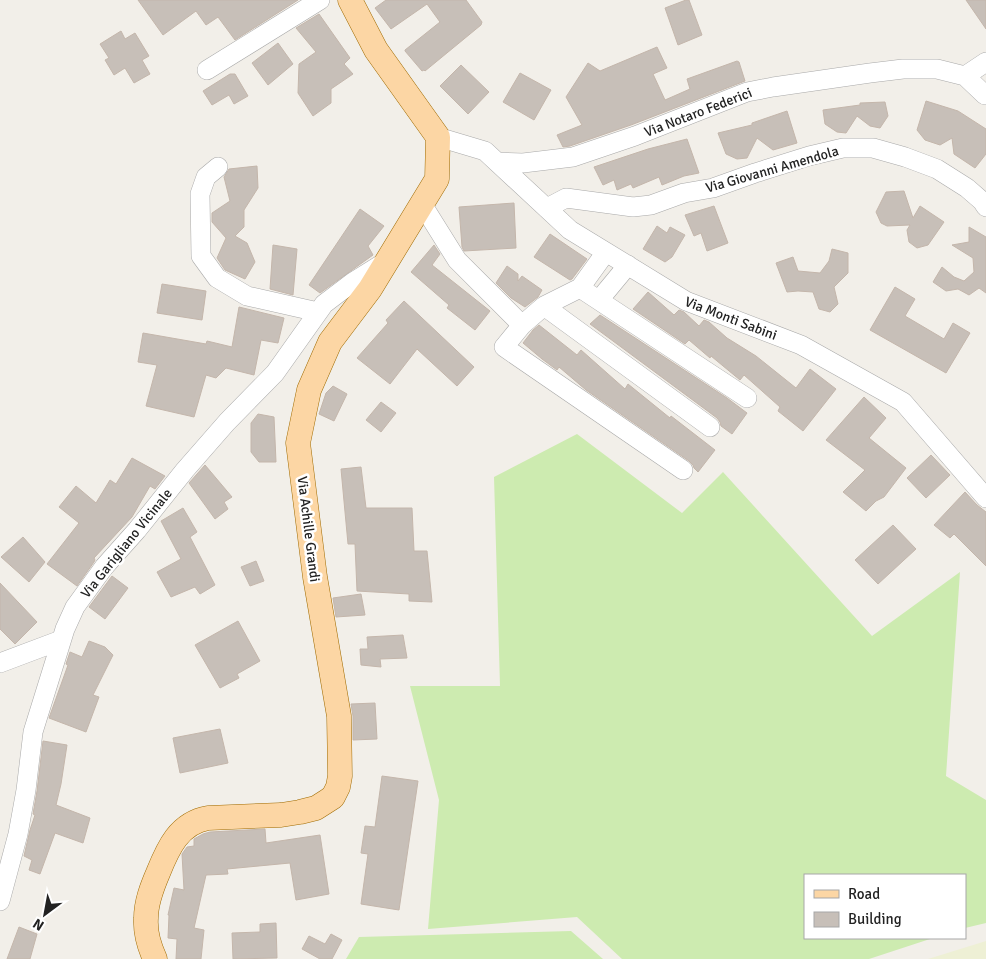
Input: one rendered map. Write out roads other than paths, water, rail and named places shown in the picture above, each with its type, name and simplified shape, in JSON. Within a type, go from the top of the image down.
[{"type":"main road","points":[[350,0],[376,50],[438,137]]},
{"type":"main road","name":"Via Achille Grandi","points":[[155,959],[146,930],[149,896],[168,850],[174,839],[182,831],[196,821],[208,818],[281,815],[316,808],[327,802],[338,786],[341,770],[339,716],[315,577],[298,443],[309,390],[330,342],[370,289],[438,179],[438,137]]},
{"type":"street","points":[[207,70],[320,0]]},
{"type":"street","points":[[986,62],[965,76],[986,95]]},
{"type":"street","name":"Via Notaro Federici","points":[[497,162],[524,163],[573,158],[747,92],[773,87],[903,69],[937,69],[965,76]]},
{"type":"street","name":"Via Monti Sabini","points":[[438,137],[485,151],[570,230],[686,302],[801,345],[903,402],[986,498]]},
{"type":"street","name":"Via Giovanni Amendola","points":[[547,208],[566,198],[633,207],[651,205],[684,193],[713,188],[809,156],[843,148],[873,148],[937,169],[967,188],[986,207]]},
{"type":"street","points":[[218,167],[206,178],[200,194],[201,256],[217,278],[247,296],[318,312]]},
{"type":"street","points":[[422,204],[457,260],[522,325]]},
{"type":"street","points":[[606,252],[580,288],[544,306],[522,325],[504,347],[683,470]]},
{"type":"street","name":"Via Garigliano Vicinale","points":[[0,901],[18,834],[26,790],[33,732],[61,640],[75,607],[104,567],[227,422],[275,373],[324,304],[386,262]]},
{"type":"street","points":[[599,300],[628,265]]},
{"type":"street","points":[[580,288],[748,398]]},
{"type":"street","points":[[544,306],[710,426]]},
{"type":"street","points":[[2,659],[61,640]]}]
